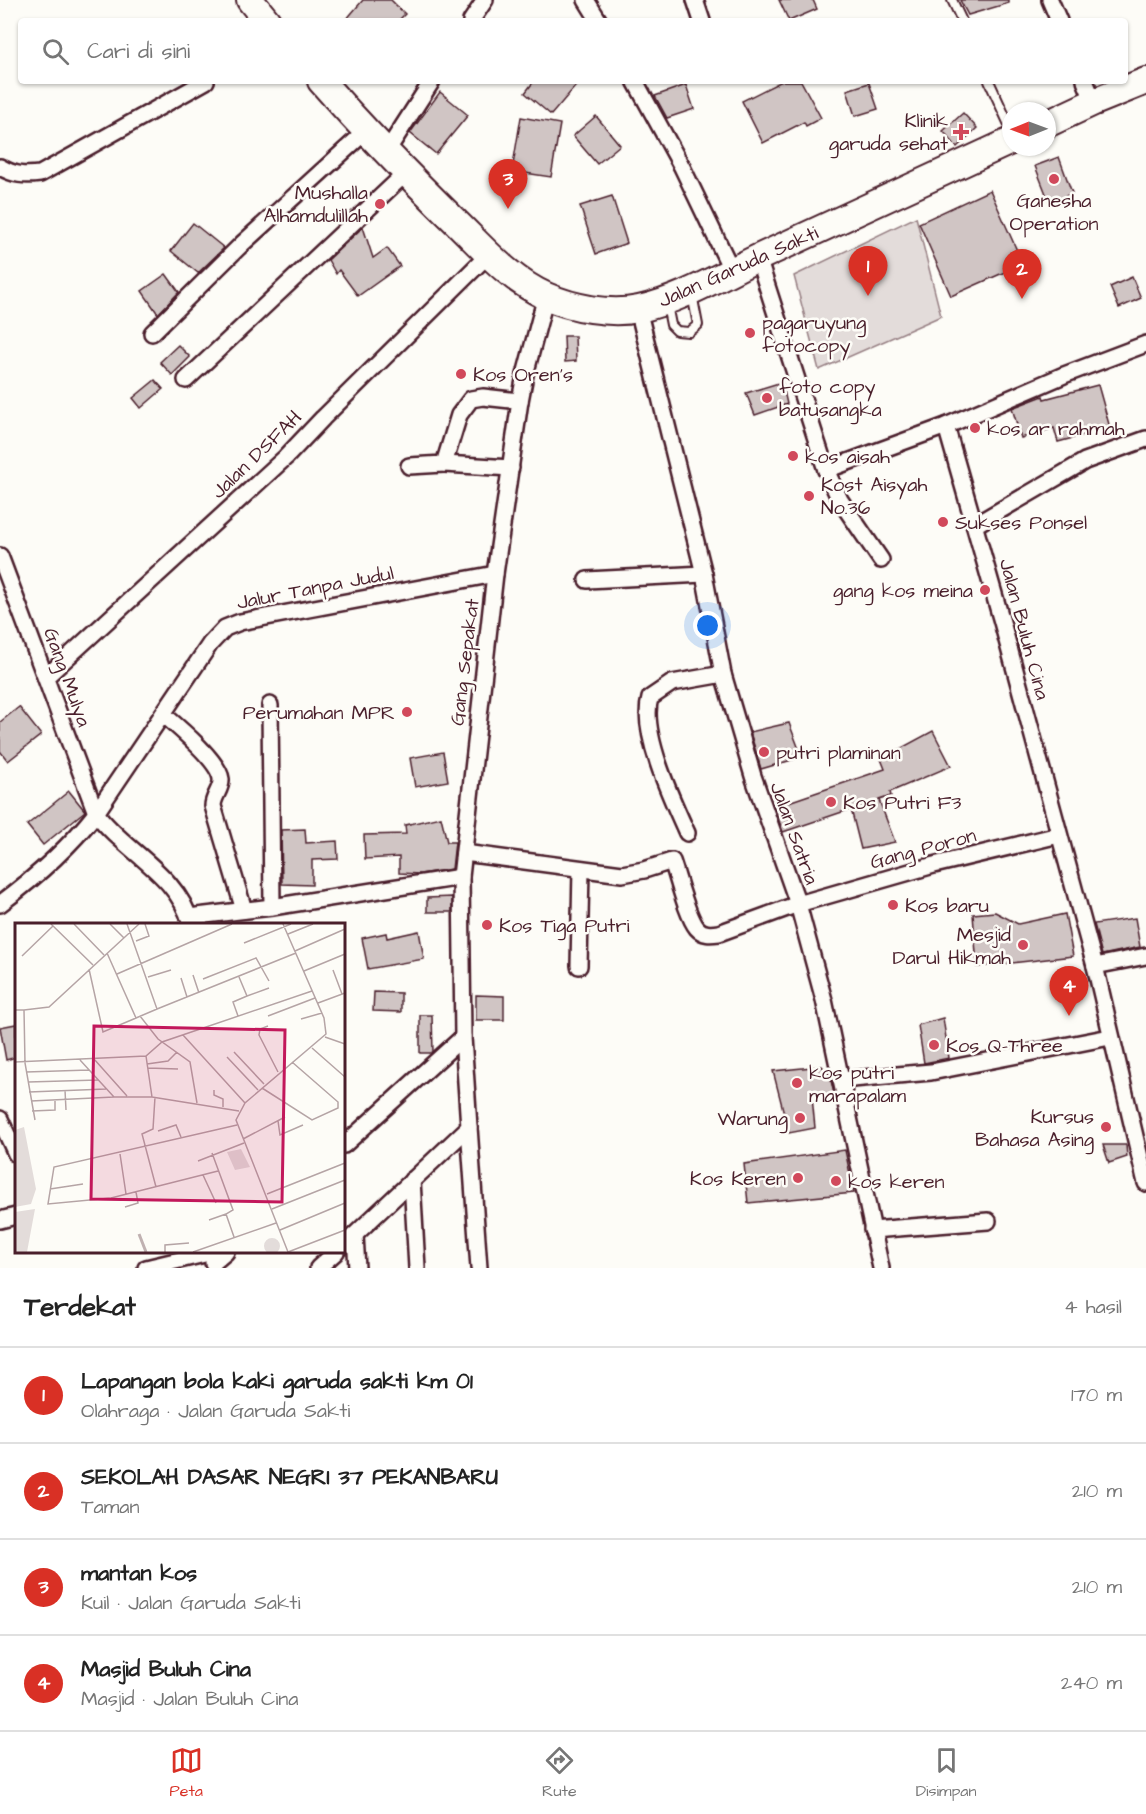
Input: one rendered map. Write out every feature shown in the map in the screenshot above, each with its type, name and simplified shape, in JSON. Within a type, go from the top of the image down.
[{"type":"highway","points":[[250,0],[265,18]]},
{"type":"highway","points":[[1056,117],[1090,91],[1146,81]]},
{"type":"highway","name":"Jalan Garuda Sakti","points":[[324,84],[366,131],[488,255],[523,284],[546,296],[588,308],[608,310],[638,309],[691,292],[758,258],[1002,145]]},
{"type":"street","points":[[473,18],[485,0]]},
{"type":"street","points":[[586,0],[597,18]]},
{"type":"street","points":[[1050,0],[1058,18]]},
{"type":"street","points":[[0,167],[14,174],[26,176],[40,174],[201,84]]},
{"type":"street","points":[[387,151],[430,84]]},
{"type":"street","points":[[637,84],[682,167],[732,271]]},
{"type":"street","points":[[152,333],[242,244],[366,131]]},
{"type":"street","points":[[186,380],[407,172]]},
{"type":"street","name":"Jalan DSFAH","points":[[46,677],[286,457],[488,255]]},
{"type":"street","points":[[758,258],[826,470],[840,500],[881,560]]},
{"type":"street","name":"Gang Sepakat","points":[[479,1268],[463,1037],[461,877],[495,574],[520,401],[529,356],[546,296]]},
{"type":"street","name":"Jalan Satria","points":[[638,309],[704,574],[723,674],[753,776],[798,904],[824,1000],[881,1268]]},
{"type":"street","points":[[826,470],[946,426],[1064,375],[1146,344]]},
{"type":"street","points":[[444,464],[459,415],[468,400],[483,397],[520,401]]},
{"type":"street","name":"Jalan Buluh Cina","points":[[946,426],[1095,966],[1146,1183]]},
{"type":"street","points":[[975,525],[1085,461],[1146,439]]},
{"type":"street","points":[[409,466],[444,464],[511,468]]},
{"type":"street","name":"Gang Mulya","points":[[0,556],[96,813]]},
{"type":"street","name":"Jalur Tanpa Judul","points":[[0,904],[47,867],[76,839],[214,638],[225,628],[495,574]]},
{"type":"street","points":[[587,580],[704,574]]},
{"type":"street","points":[[687,833],[654,749],[647,708],[650,698],[672,683],[723,674]]},
{"type":"street","points":[[270,705],[272,907]]},
{"type":"street","points":[[163,714],[200,748],[218,771],[221,782],[213,806],[244,910]]},
{"type":"street","points":[[96,813],[124,844],[164,879],[190,921],[244,910],[461,877]]},
{"type":"street","name":"Gang Poron","points":[[581,869],[622,874],[672,861],[691,918],[698,930],[708,934],[719,933],[798,904],[934,866],[1059,835]]},
{"type":"street","points":[[464,853],[537,861],[581,869],[579,966]]},
{"type":"street","points":[[1095,966],[1146,956]]},
{"type":"street","points":[[345,1144],[463,1037]]},
{"type":"street","points":[[841,1080],[931,1072],[1110,1037]]},
{"type":"street","points":[[0,1119],[15,1152]]},
{"type":"street","points":[[357,1268],[349,1240],[469,1126]]},
{"type":"street","points":[[412,1180],[417,1268]]},
{"type":"street","points":[[0,1220],[15,1216]]},
{"type":"street","points":[[872,1230],[988,1221]]},
{"type":"street","points":[[318,1268],[334,1253]]},
{"type":"street","points":[[146,1268],[213,1259]]},
{"type":"lane","points":[[952,0],[961,18]]},
{"type":"lane","points":[[990,84],[1002,109]]},
{"type":"lane","points":[[666,301],[671,325],[677,331],[689,332],[698,325],[691,292]]},
{"type":"shaded area","points":[[916,217],[941,316],[819,370],[794,276]]},
{"type":"building","points":[[363,0],[391,0],[405,14],[401,18],[348,18]]},
{"type":"building","points":[[779,0],[813,0],[817,9],[796,18],[788,18]]},
{"type":"building","points":[[960,0],[1009,0],[1009,3],[968,15]]},
{"type":"building","points":[[532,84],[577,84],[551,115],[525,93]]},
{"type":"building","points":[[776,84],[803,84],[821,118],[806,126],[804,122],[763,143],[742,101]]},
{"type":"building","points":[[869,84],[878,109],[855,116],[847,90]]},
{"type":"building","points":[[686,85],[694,109],[667,118],[655,96]]},
{"type":"building","points":[[440,92],[468,115],[436,154],[410,133]]},
{"type":"building","points":[[963,113],[977,128],[957,147],[943,131]]},
{"type":"building","points":[[596,116],[620,145],[597,164],[573,136]]},
{"type":"building","points":[[521,117],[560,124],[551,177],[512,171]]},
{"type":"building","name":"Ganesha Operation","points":[[1059,157],[1072,193],[1050,204],[1035,166]]},
{"type":"building","points":[[990,190],[1023,264],[951,296],[919,223]]},
{"type":"building","points":[[612,196],[627,243],[596,254],[580,206]]},
{"type":"building","points":[[193,223],[224,248],[198,273],[171,251]]},
{"type":"building","points":[[363,227],[373,258],[387,248],[400,266],[358,296],[339,270],[336,274],[328,260]]},
{"type":"building","points":[[166,274],[179,292],[158,314],[142,291]]},
{"type":"building","points":[[1132,277],[1141,298],[1119,308],[1110,287]]},
{"type":"building","points":[[564,336],[575,336],[576,361],[565,362]]},
{"type":"building","points":[[178,345],[190,357],[172,375],[160,362]]},
{"type":"building","points":[[155,380],[163,389],[141,408],[133,398]]},
{"type":"building","name":"foto copy batusangka","points":[[782,382],[787,404],[755,415],[746,393]]},
{"type":"building","points":[[1098,385],[1110,428],[1058,442],[1054,428],[1021,438],[1012,408],[1043,396],[1044,399]]},
{"type":"building","points":[[19,707],[41,735],[8,761],[0,751],[0,722]]},
{"type":"building","points":[[789,723],[802,757],[761,769],[750,732]]},
{"type":"building","points":[[933,731],[951,766],[890,792],[891,796],[879,800],[895,842],[861,849],[851,809],[783,832],[774,807],[885,769],[881,759]]},
{"type":"building","points":[[443,752],[448,781],[415,787],[410,758]]},
{"type":"building","points":[[69,791],[85,811],[43,845],[27,825]]},
{"type":"building","points":[[441,817],[447,842],[455,842],[452,869],[420,874],[399,873],[399,857],[365,859],[364,835],[406,834],[405,825]]},
{"type":"building","points":[[305,829],[306,843],[337,841],[338,859],[312,860],[312,885],[282,884],[281,830]]},
{"type":"building","points":[[452,897],[452,912],[427,912],[427,898]]},
{"type":"building","name":"Mesjid Darul Hikmah","points":[[995,912],[1018,924],[1065,914],[1073,956],[977,967],[973,914]]},
{"type":"building","points":[[1135,918],[1140,947],[1102,955],[1094,924]]},
{"type":"building","points":[[419,931],[424,959],[368,969],[362,938],[386,933],[387,938]]},
{"type":"building","points":[[374,992],[401,993],[401,1012],[373,1011]]},
{"type":"building","points":[[476,995],[504,996],[504,1020],[476,1020]]},
{"type":"building","points":[[420,1015],[432,1015],[433,1052],[431,1053],[420,1053]]},
{"type":"building","name":"Kos Q-Three","points":[[943,1018],[949,1058],[924,1063],[918,1025]]},
{"type":"building","points":[[15,1024],[15,1057],[6,1060],[0,1027]]},
{"type":"building","name":"kos putri marapalam","points":[[822,1066],[830,1076],[834,1094],[812,1097],[815,1128],[789,1133],[773,1071]]},
{"type":"building","points":[[1103,1145],[1126,1145],[1127,1157],[1109,1163]]},
{"type":"building","name":"Kos Keren","points":[[845,1150],[854,1193],[748,1203],[744,1164]]},
{"type":"place","name":"Klinik garuda sehat","points":[[961,132]]},
{"type":"place","name":"Ganesha Operation","points":[[1054,179]]},
{"type":"place","name":"Mushalla Alhamdulillah","points":[[380,204]]},
{"type":"place","name":"mantan kos","points":[[508,209]]},
{"type":"place","name":"Lapangan bola kaki garuda sakti km 01","points":[[868,296]]},
{"type":"place","name":"SEKOLAH DASAR NEGRI 37 PEKANBARU","points":[[1022,299]]},
{"type":"place","name":"pagaruyung fotocopy","points":[[750,333]]},
{"type":"place","name":"Kos Oren's","points":[[461,374]]},
{"type":"place","name":"foto copy batusangka","points":[[767,398]]},
{"type":"place","name":"kos ar rahmah","points":[[975,428]]},
{"type":"place","name":"kos aisah","points":[[793,456]]},
{"type":"place","name":"Kost Aisyah No.36","points":[[809,496]]},
{"type":"place","name":"Sukses Ponsel","points":[[943,522]]},
{"type":"place","name":"gang kos meina","points":[[985,590]]},
{"type":"place","name":"Perumahan MPR","points":[[407,712]]},
{"type":"place","name":"putri plaminan","points":[[764,752]]},
{"type":"place","name":"Kos Putri F3","points":[[831,802]]},
{"type":"place","name":"Kos baru","points":[[893,905]]},
{"type":"place","name":"Kos Tiga Putri","points":[[487,925]]},
{"type":"place","name":"Mesjid Darul Hikmah","points":[[1023,945]]},
{"type":"place","name":"Masjid Buluh Cina","points":[[1069,1016]]},
{"type":"place","name":"Kos Q-Three","points":[[934,1045]]},
{"type":"place","name":"kos putri marapalam","points":[[797,1083]]},
{"type":"place","name":"Warung","points":[[800,1118]]},
{"type":"place","name":"Kursus Bahasa Asing","points":[[1106,1127]]},
{"type":"place","name":"Kos Keren","points":[[798,1178]]},
{"type":"place","name":"kos keren","points":[[836,1181]]}]
